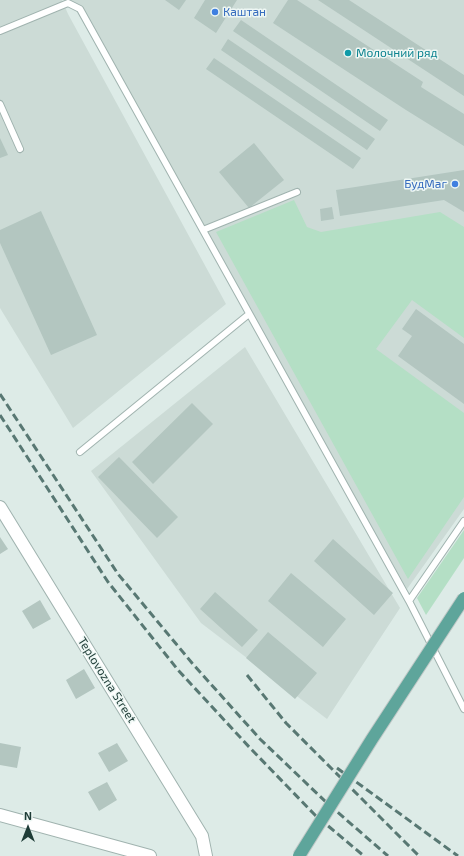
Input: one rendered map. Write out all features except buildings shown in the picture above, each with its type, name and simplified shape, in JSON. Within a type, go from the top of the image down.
[{"type":"main road","points":[[299,856],[372,739],[464,598]]},
{"type":"street","name":"Teplovozna Street","points":[[0,507],[202,836],[206,856]]},
{"type":"street","points":[[0,815],[150,856]]},
{"type":"lane","points":[[0,31],[68,3],[80,9],[409,601],[464,709]]},
{"type":"lane","points":[[0,104],[20,149]]},
{"type":"lane","points":[[203,230],[297,192]]},
{"type":"lane","points":[[80,452],[249,314]]},
{"type":"lane","points":[[409,601],[464,521]]},
{"type":"shaded area","points":[[0,0],[62,0],[68,14],[226,304],[73,428],[0,308]]},
{"type":"shaded area","points":[[70,0],[464,0],[464,509],[407,589]]},
{"type":"shaded area","points":[[245,347],[400,608],[327,719],[201,623],[91,471]]},
{"type":"green space","points":[[294,200],[307,227],[321,232],[440,212],[464,227],[464,338],[412,300],[376,349],[464,413],[464,497],[408,579],[216,232]]},
{"type":"green space","points":[[464,530],[464,558],[426,615],[417,598]]},
{"type":"railway","points":[[0,394],[118,574],[192,663],[260,739],[327,803],[388,856]]},
{"type":"railway","points":[[0,415],[108,582],[178,670],[315,815],[364,856]]},
{"type":"railway","points":[[247,675],[286,723],[419,856]]},
{"type":"railway","points":[[337,768],[458,856]]},
{"type":"place","name":"Каштан","points":[[215,12]]},
{"type":"place","name":"Молочний ряд","points":[[348,53]]},
{"type":"place","name":"БудМаг","points":[[455,184]]}]
